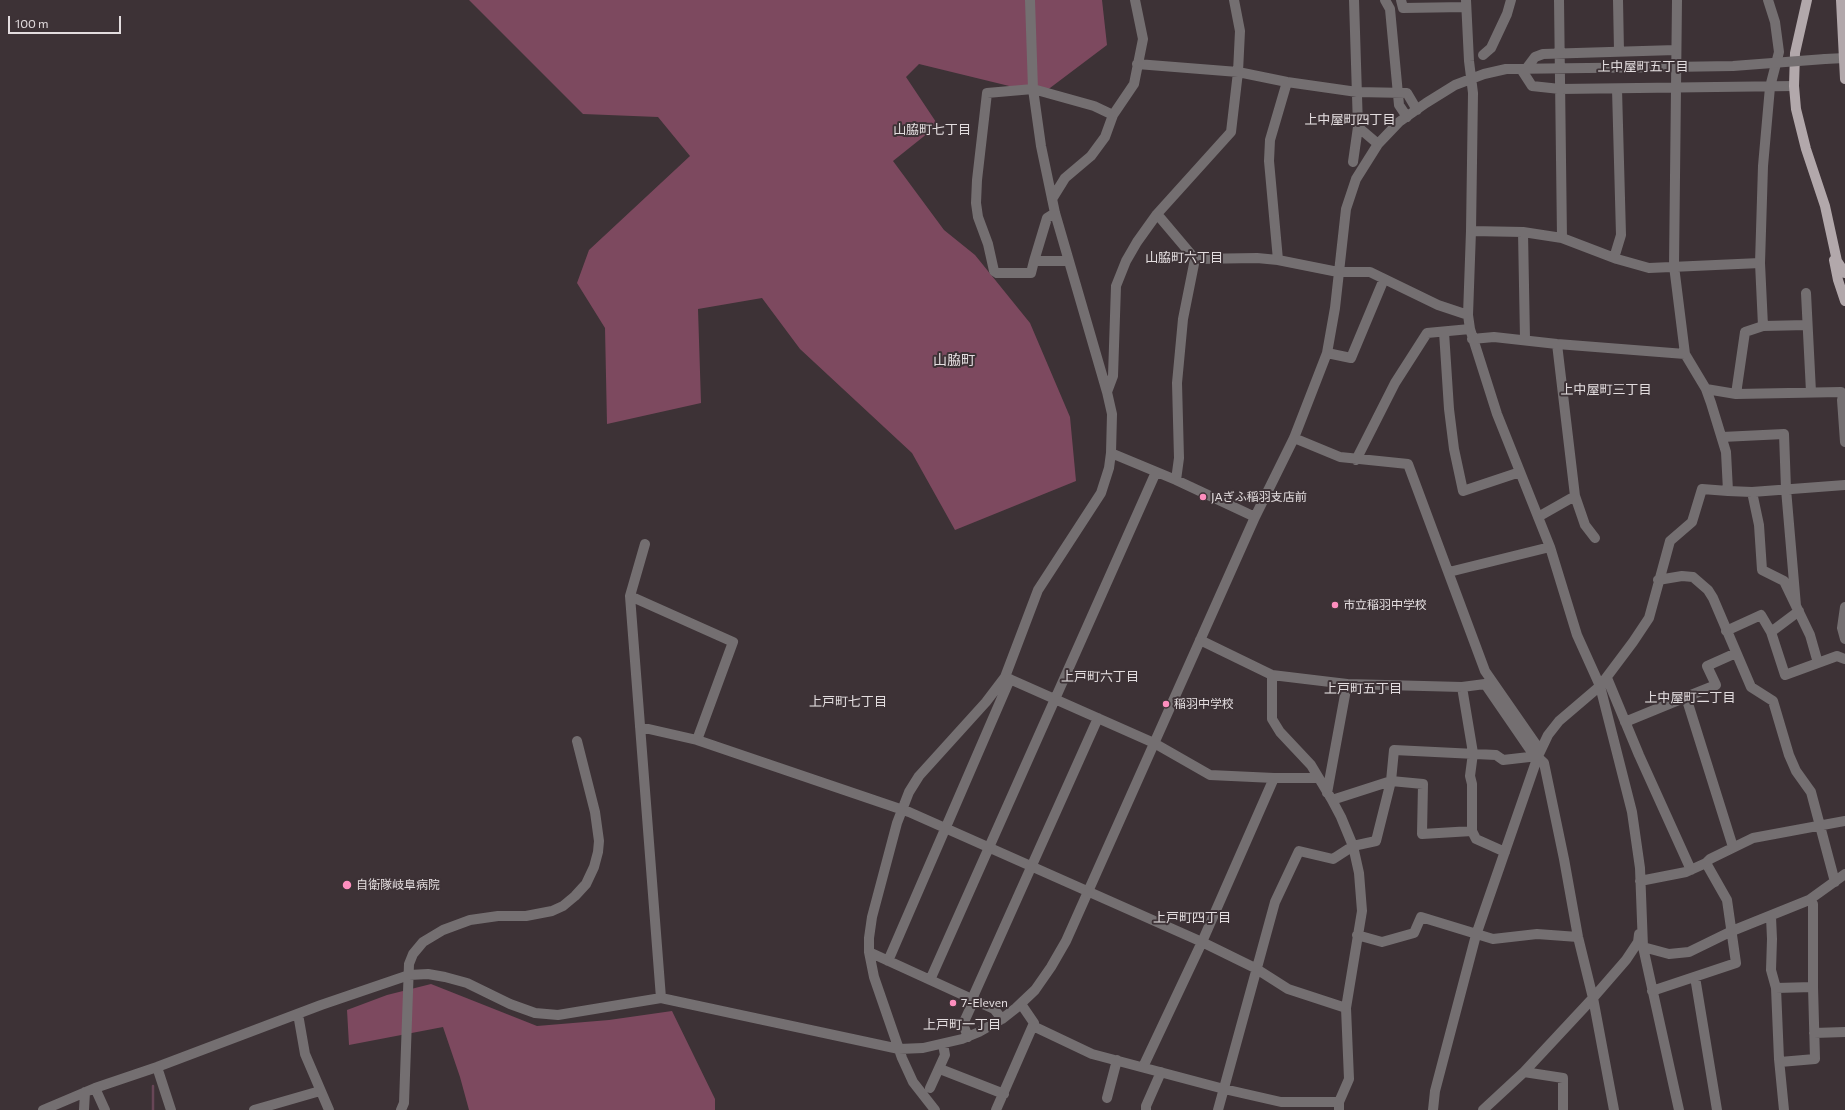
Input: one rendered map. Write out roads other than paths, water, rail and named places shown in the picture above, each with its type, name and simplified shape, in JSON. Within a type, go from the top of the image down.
[{"type":"main road","points":[[1807,0],[1795,53],[1794,86],[1796,108],[1803,138],[1825,206],[1837,261],[1845,273]]},
{"type":"main road","points":[[1841,0],[1845,79]]},
{"type":"main road","points":[[1833,240],[1834,261],[1845,301]]},
{"type":"street","points":[[888,961],[946,828],[1008,678],[1038,590],[1101,493],[1109,468],[1112,414],[1055,213],[1041,146],[1033,89],[1030,0]]},
{"type":"street","points":[[1052,199],[1065,178],[1091,156],[1105,137],[1113,115],[1134,84],[1142,39],[1135,0]]},
{"type":"street","points":[[1107,392],[1113,376],[1116,286],[1126,261],[1137,242],[1157,214],[1230,132],[1238,72],[1240,31],[1234,0]]},
{"type":"street","points":[[1353,162],[1358,127],[1354,0]]},
{"type":"street","points":[[1385,0],[1390,9],[1399,106],[1407,117]]},
{"type":"street","points":[[1401,0],[1403,8],[1434,4],[1466,3],[1472,94],[1471,231],[1468,315],[1471,334],[1497,414],[1550,547],[1577,635],[1625,722],[1691,870]]},
{"type":"street","points":[[1483,55],[1491,48],[1507,14],[1511,0]]},
{"type":"street","points":[[1559,0],[1562,238]]},
{"type":"street","points":[[1618,0],[1619,51]]},
{"type":"street","points":[[1677,0],[1674,266],[1685,354],[1706,389],[1722,437],[1726,452],[1728,491]]},
{"type":"street","points":[[1763,326],[1760,263],[1763,166],[1770,87],[1779,52],[1775,22],[1768,0]]},
{"type":"street","points":[[1524,69],[1536,57],[1543,54],[1676,50]]},
{"type":"street","points":[[43,1110],[90,1090],[409,975],[428,974],[445,977],[467,984],[534,1013],[558,1015],[661,998],[899,1049],[923,1048],[968,1037],[1002,1019],[1034,990],[1051,967],[1066,941],[1255,517],[1294,438],[1326,353],[1335,308],[1343,223],[1350,196],[1365,162],[1378,144],[1399,122],[1448,89],[1470,78],[1506,69],[1733,66],[1845,58]]},
{"type":"street","points":[[1137,64],[1238,72],[1287,82],[1357,92],[1407,93],[1417,110]]},
{"type":"street","points":[[1524,69],[1532,86],[1560,89],[1677,89],[1794,86]]},
{"type":"street","points":[[1278,260],[1269,161],[1270,140],[1287,82]]},
{"type":"street","points":[[1055,213],[1047,218],[1031,273],[997,273],[994,271],[988,244],[978,218],[976,203],[977,180],[987,93],[1033,89],[1094,106],[1113,115]]},
{"type":"street","points":[[1614,258],[1621,235],[1617,89]]},
{"type":"street","points":[[1358,127],[1378,144]]},
{"type":"street","points":[[1157,214],[1195,259]]},
{"type":"street","points":[[1471,231],[1523,232],[1562,238],[1614,258],[1649,268],[1760,263]]},
{"type":"street","points":[[1523,232],[1525,339]]},
{"type":"street","points":[[1195,259],[1257,258],[1278,260],[1338,272],[1370,272],[1438,306],[1468,315]]},
{"type":"street","points":[[1176,480],[1179,458],[1177,383],[1183,319],[1195,259]]},
{"type":"street","points":[[1034,261],[1069,261]]},
{"type":"street","points":[[1326,353],[1351,358],[1384,279]]},
{"type":"street","points":[[1806,293],[1811,392]]},
{"type":"street","points":[[1736,394],[1745,332],[1763,326],[1807,325]]},
{"type":"street","points":[[1356,460],[1395,383],[1427,333],[1444,332],[1471,334],[1525,339],[1557,344],[1685,354]]},
{"type":"street","points":[[1444,332],[1449,409],[1454,450],[1463,491],[1520,472]]},
{"type":"street","points":[[1557,344],[1575,496],[1585,525],[1595,538]]},
{"type":"street","points":[[1706,389],[1736,394],[1841,392]]},
{"type":"street","points":[[1841,392],[1845,406]]},
{"type":"street","points":[[1841,392],[1845,442]]},
{"type":"street","points":[[1722,437],[1784,434],[1786,489],[1797,609]]},
{"type":"street","points":[[1294,438],[1340,457],[1356,460],[1408,464],[1485,671],[1535,743],[1538,756]]},
{"type":"street","points":[[1111,453],[1176,480],[1255,517]]},
{"type":"street","points":[[930,980],[1156,472]]},
{"type":"street","points":[[1432,1110],[1435,1091],[1476,935],[1538,756],[1548,735],[1559,720],[1603,682],[1649,618],[1658,580],[1670,541],[1692,522],[1702,490],[1752,492],[1845,485]]},
{"type":"street","points":[[1752,492],[1759,525],[1762,570],[1784,581],[1810,635],[1818,663]]},
{"type":"street","points":[[1538,517],[1575,496]]},
{"type":"street","points":[[645,544],[630,596],[661,998]]},
{"type":"street","points":[[1449,572],[1550,547]]},
{"type":"street","points":[[1658,580],[1682,576],[1693,577],[1708,590],[1713,598],[1751,687],[1773,702],[1789,755],[1796,771],[1811,792],[1835,882]]},
{"type":"street","points":[[630,596],[733,642],[697,740]]},
{"type":"street","points":[[1845,607],[1842,628],[1845,639]]},
{"type":"street","points":[[1771,632],[1797,609]]},
{"type":"street","points":[[1726,631],[1761,615],[1771,632],[1786,675],[1837,656],[1845,659]]},
{"type":"street","points":[[1200,640],[1272,676],[1347,684],[1462,687],[1485,684],[1530,751],[1538,756],[1544,763],[1564,859],[1578,937],[1593,998],[1614,1110]]},
{"type":"street","points":[[1625,722],[1716,686],[1707,666],[1736,653]]},
{"type":"street","points":[[1033,1026],[1092,1054],[1282,1106],[1339,1106],[1349,1078],[1346,1008],[1362,911],[1359,873],[1353,846],[1341,817],[1311,765],[1280,732],[1272,720],[1272,676]]},
{"type":"street","points":[[1008,678],[1154,743],[1210,775],[1274,778],[1318,778]]},
{"type":"street","points":[[935,1110],[913,1082],[899,1049],[875,981],[869,952],[872,916],[902,809],[910,792],[920,776],[1008,678]]},
{"type":"street","points":[[1603,682],[1632,812],[1640,881],[1642,947],[1679,1110]]},
{"type":"street","points":[[1329,796],[1347,684]]},
{"type":"street","points":[[1462,687],[1473,753],[1470,776],[1472,784],[1472,831],[1476,839],[1505,852]]},
{"type":"street","points":[[1686,697],[1734,847]]},
{"type":"street","points":[[968,1037],[963,1024],[1098,718]]},
{"type":"street","points":[[640,727],[697,740],[902,809],[1202,942],[1255,968],[1288,989],[1346,1008]]},
{"type":"street","points":[[401,1110],[404,1103],[409,964],[413,954],[423,942],[443,930],[470,920],[498,916],[526,916],[552,911],[563,906],[586,884],[594,867],[598,852],[599,840],[595,812],[577,740]]},
{"type":"street","points":[[1218,1110],[1255,968],[1275,902],[1299,851],[1333,859],[1353,846],[1376,841],[1391,781],[1394,750],[1496,755],[1503,760],[1538,756]]},
{"type":"street","points":[[1143,1067],[1202,942],[1274,778]]},
{"type":"street","points":[[1329,796],[1391,781],[1423,784],[1422,834],[1472,831]]},
{"type":"street","points":[[1640,881],[1691,870],[1753,838],[1845,821]]},
{"type":"street","points":[[1652,991],[1736,963],[1727,900],[1706,863]]},
{"type":"street","points":[[1642,947],[1669,954],[1690,952],[1732,931],[1771,917],[1810,900],[1845,874]]},
{"type":"street","points":[[1780,1062],[1815,1059],[1812,904],[1810,900]]},
{"type":"street","points":[[1357,935],[1382,942],[1414,933],[1421,917],[1493,939],[1537,934],[1578,937]]},
{"type":"street","points":[[1771,917],[1771,970],[1776,988],[1784,1110]]},
{"type":"street","points":[[1483,1110],[1524,1072],[1626,960],[1638,942],[1640,918]]},
{"type":"street","points":[[869,952],[994,1009],[1002,1019]]},
{"type":"street","points":[[1695,977],[1717,1110]]},
{"type":"street","points":[[1776,988],[1813,987]]},
{"type":"street","points":[[996,1110],[1034,1023],[1020,1004]]},
{"type":"street","points":[[298,1014],[305,1054],[329,1110]]},
{"type":"street","points":[[1814,1033],[1845,1032]]},
{"type":"street","points":[[930,1088],[940,1069],[945,1055],[943,1044]]},
{"type":"street","points":[[1107,1098],[1117,1060]]},
{"type":"street","points":[[157,1067],[171,1110]]},
{"type":"street","points":[[940,1069],[1004,1094]]},
{"type":"street","points":[[1146,1110],[1146,1106],[1161,1072]]},
{"type":"street","points":[[1524,1072],[1563,1078],[1563,1110]]},
{"type":"street","points":[[84,1110],[90,1090]]},
{"type":"street","points":[[90,1090],[105,1110]]},
{"type":"street","points":[[254,1110],[265,1109],[320,1091]]},
{"type":"waterway","points":[[153,1086],[153,1110]]},
{"type":"place","name":"JAぎふ稲羽支店前","points":[[1203,497]]},
{"type":"place","name":"市立稲羽中学校","points":[[1335,605]]},
{"type":"place","name":"稲羽中学校","points":[[1166,704]]},
{"type":"place","name":"自衛隊岐阜病院","points":[[347,885]]},
{"type":"place","name":"7-Eleven","points":[[953,1003]]},
{"type":"district","name":"上中屋町五丁目","points":[[1643,67]]},
{"type":"district","name":"上中屋町四丁目","points":[[1350,120]]},
{"type":"district","name":"山脇町七丁目","points":[[932,130]]},
{"type":"district","name":"山脇町六丁目","points":[[1184,258]]},
{"type":"district","name":"山脇町","points":[[954,360]]},
{"type":"district","name":"上中屋町三丁目","points":[[1606,390]]},
{"type":"district","name":"上戸町六丁目","points":[[1100,677]]},
{"type":"district","name":"上戸町五丁目","points":[[1363,689]]},
{"type":"district","name":"上中屋町二丁目","points":[[1690,698]]},
{"type":"district","name":"上戸町七丁目","points":[[848,702]]},
{"type":"district","name":"上戸町四丁目","points":[[1192,918]]},
{"type":"district","name":"上戸町一丁目","points":[[962,1025]]}]
